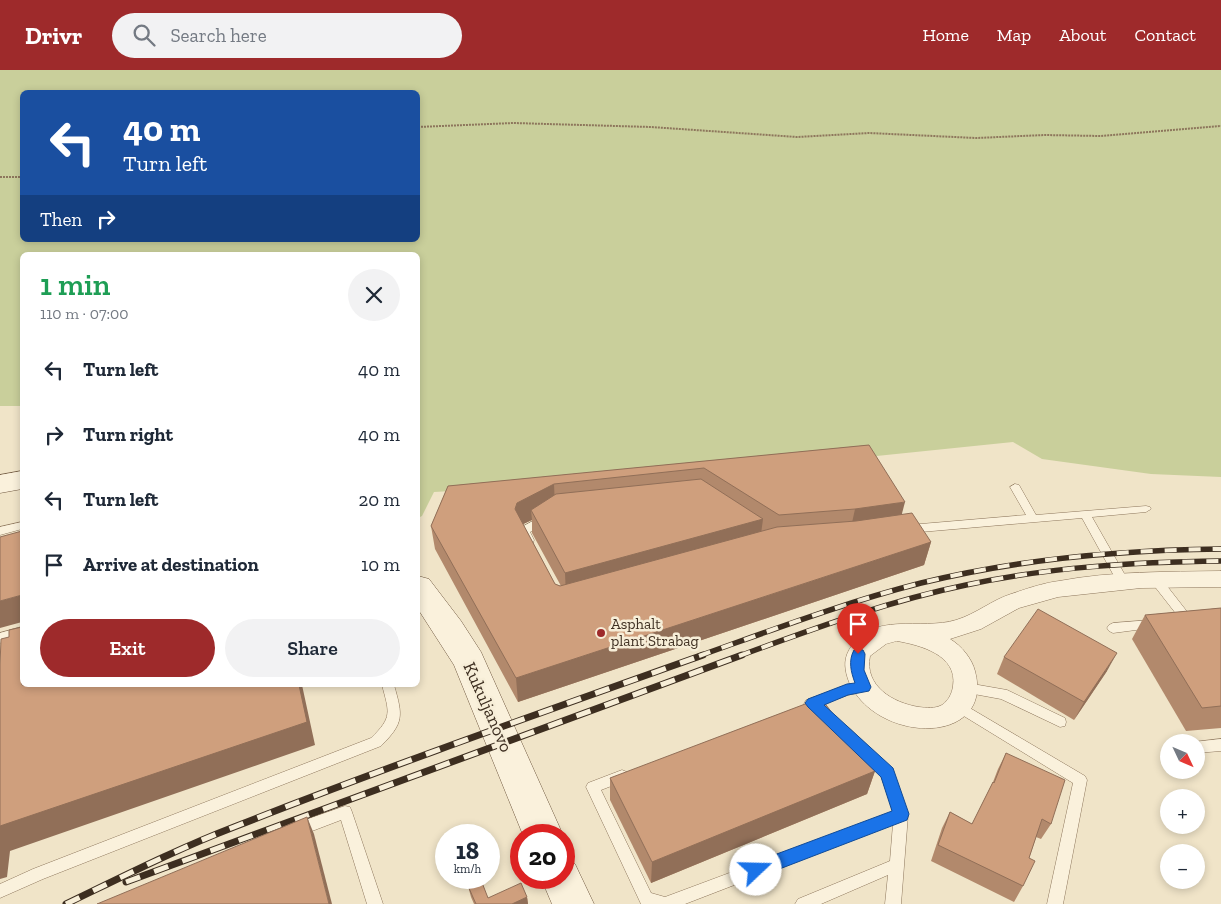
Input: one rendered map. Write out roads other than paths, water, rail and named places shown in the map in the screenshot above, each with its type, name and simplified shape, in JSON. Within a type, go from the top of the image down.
[{"type":"main road","points":[[0,484],[20,480]]},
{"type":"main road","name":"Kukuljanovo","points":[[420,590],[450,630],[469,661],[538,824]]},
{"type":"main road","points":[[566,889],[572,904]]},
{"type":"street","points":[[973,623],[966,632],[960,646],[964,689],[948,713],[936,717],[906,716],[885,707],[873,698],[858,676],[858,654],[864,645],[873,638],[884,634],[897,632],[949,632],[973,623],[1004,606],[1058,589],[1123,582],[1221,579]]},
{"type":"street","points":[[910,632],[929,638],[947,648],[956,657],[964,689]]},
{"type":"lane","points":[[1015,487],[1033,518]]},
{"type":"lane","points":[[894,531],[1146,509]]},
{"type":"lane","points":[[533,547],[524,531],[555,512]]},
{"type":"lane","points":[[1085,514],[1123,582]]},
{"type":"lane","points":[[0,531],[20,526]]},
{"type":"lane","points":[[1156,580],[1187,621]]},
{"type":"lane","points":[[1112,628],[1160,624]]},
{"type":"lane","points":[[0,638],[20,633]]},
{"type":"lane","points":[[0,891],[38,874],[376,742],[394,722],[396,713],[389,687]]},
{"type":"lane","points":[[794,710],[847,690],[864,687]]},
{"type":"lane","points":[[964,689],[1003,694],[1060,722]]},
{"type":"lane","points":[[964,689],[1080,780],[1055,904]]},
{"type":"lane","points":[[813,703],[888,773],[901,814],[893,904]]},
{"type":"lane","points":[[1205,746],[1221,745]]},
{"type":"lane","points":[[630,773],[593,787],[646,899],[665,904],[901,814]]},
{"type":"lane","points":[[289,833],[345,812],[375,904]]},
{"type":"lane","points":[[803,904],[896,865]]},
{"type":"railway","points":[[699,656],[865,599],[958,575],[1070,557],[1145,551],[1221,549]]},
{"type":"railway","points":[[739,656],[879,607],[966,585],[1061,570],[1157,563],[1221,561]]},
{"type":"railway","points":[[66,904],[171,854],[292,804],[703,655]]},
{"type":"railway","points":[[126,882],[742,655]]},
{"type":"place","name":"Asphalt plant Strabag","points":[[601,633]]}]
